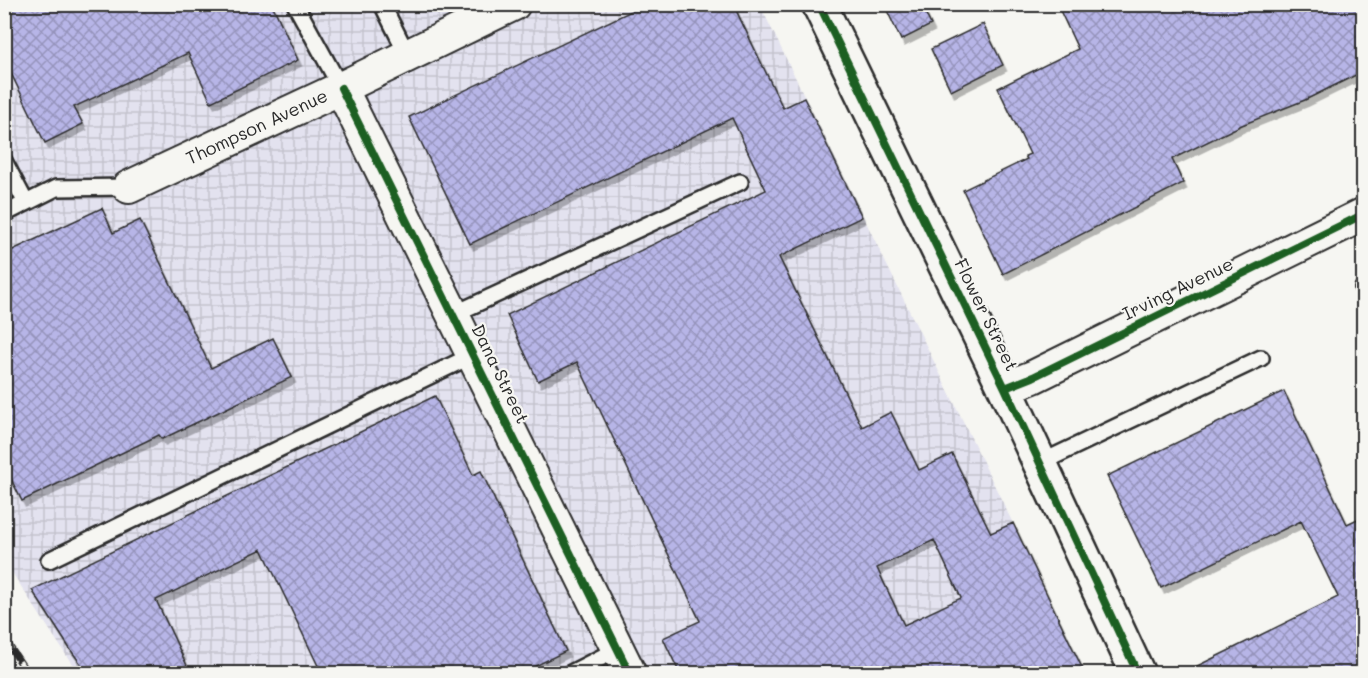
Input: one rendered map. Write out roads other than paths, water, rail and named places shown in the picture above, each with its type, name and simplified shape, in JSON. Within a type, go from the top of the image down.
[{"type":"street","name":"Thompson Avenue","points":[[129,187],[514,4]]},
{"type":"street","name":"Flower Street","points":[[819,4],[1005,388],[1138,674]]},
{"type":"street","name":"Dana Street","points":[[341,88],[624,661]]},
{"type":"street","name":"Irving Avenue","points":[[1005,388],[1033,377],[1364,214]]},
{"type":"lane","points":[[295,4],[341,88]]},
{"type":"lane","points":[[382,4],[408,56]]},
{"type":"lane","points":[[4,161],[26,203]]},
{"type":"lane","points":[[454,314],[740,182]]},
{"type":"lane","points":[[4,214],[56,188],[129,187]]},
{"type":"lane","points":[[49,560],[473,355]]},
{"type":"lane","points":[[1040,463],[1262,358]]},
{"type":"lane","points":[[569,674],[624,661]]},
{"type":"railway","points":[[4,638],[28,674]]}]
